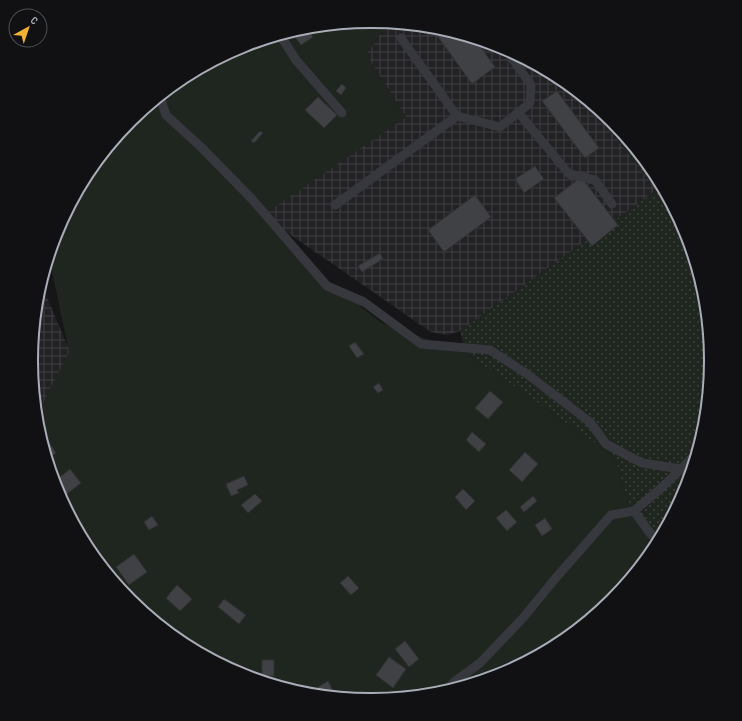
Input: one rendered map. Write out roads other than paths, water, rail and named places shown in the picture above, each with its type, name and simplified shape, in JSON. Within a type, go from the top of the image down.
[{"type":"lane","points":[[401,38],[457,116],[500,127],[530,103],[531,85],[513,60]]},
{"type":"lane","points":[[283,40],[296,60],[342,113]]},
{"type":"lane","points":[[162,103],[166,115],[251,198],[328,286],[364,302],[421,344],[490,350],[527,374],[590,422],[606,444],[642,463],[681,469]]},
{"type":"lane","points":[[518,112],[569,174],[595,180],[612,204]]},
{"type":"lane","points":[[335,205],[457,116]]},
{"type":"lane","points":[[453,683],[480,663],[523,618],[554,580],[611,516],[634,511],[687,463]]},
{"type":"lane","points":[[634,511],[653,536]]}]
